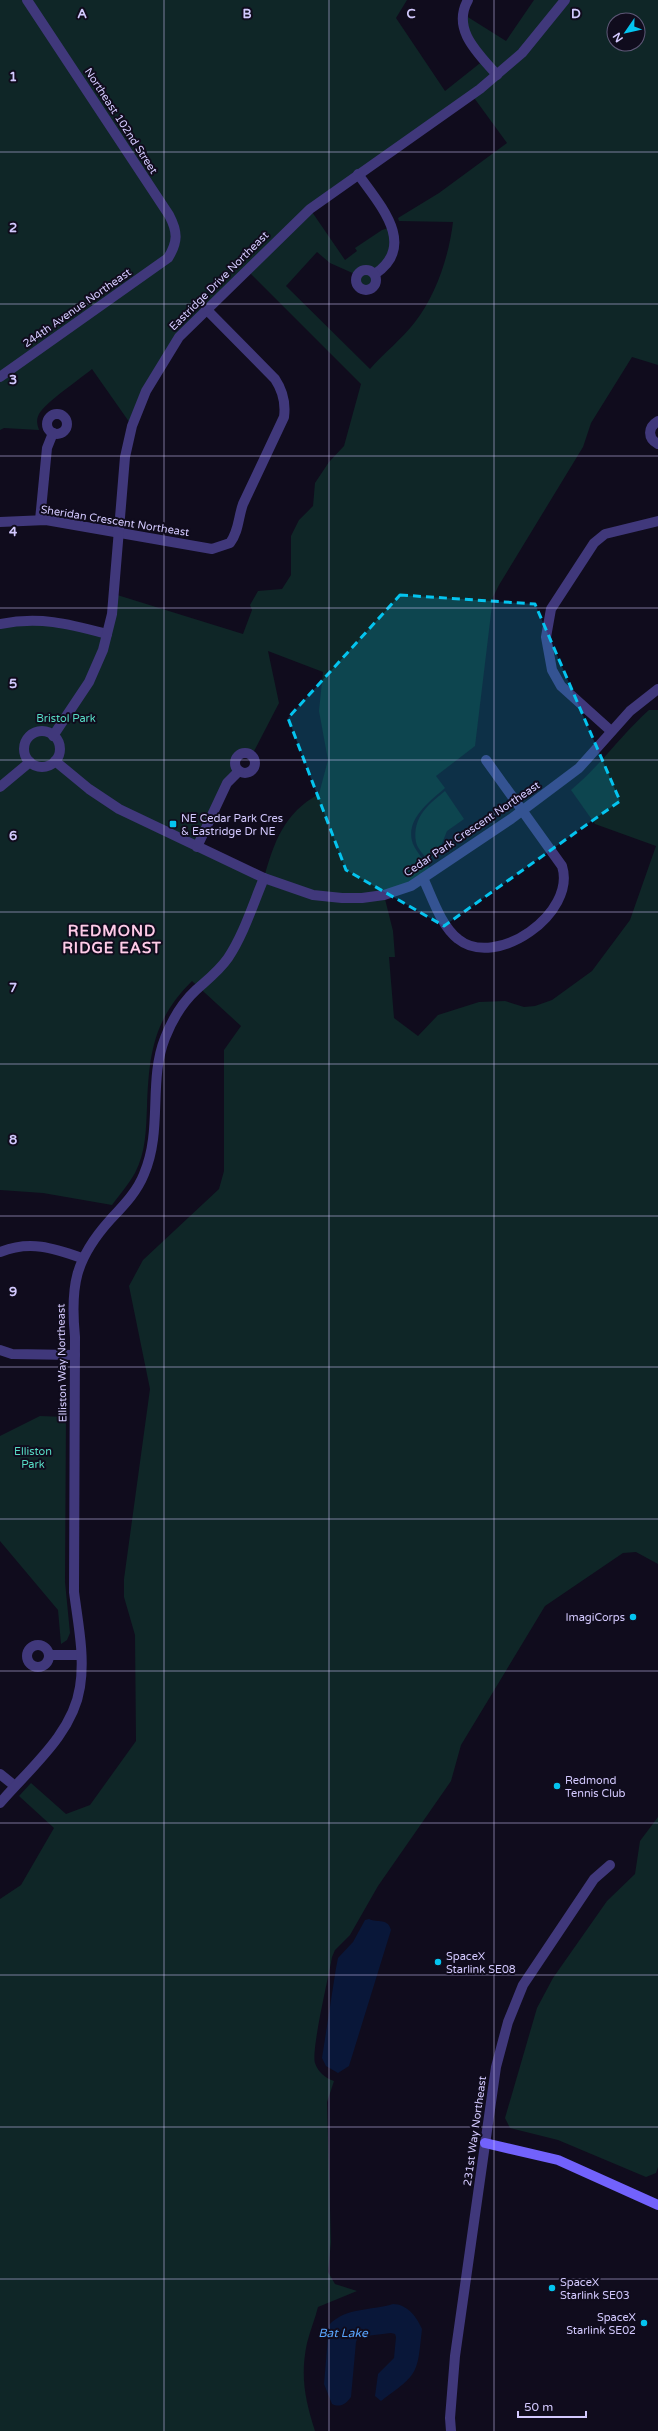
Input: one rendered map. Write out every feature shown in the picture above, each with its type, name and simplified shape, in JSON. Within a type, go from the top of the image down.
[{"type":"street","name":"Northeast 102nd Street","points":[[27,0],[174,225],[176,245],[168,258]]},
{"type":"street","points":[[468,0],[462,21],[464,31],[469,42],[497,75]]},
{"type":"street","name":"Eastridge Drive Northeast","points":[[53,736],[88,682],[107,634],[112,614],[120,532],[125,457],[136,414],[164,358],[179,337],[294,222],[358,174],[497,75],[522,53],[565,0]]},
{"type":"street","points":[[358,174],[386,214],[394,232],[391,259],[375,274]]},
{"type":"street","name":"244th Avenue Northeast","points":[[0,376],[168,258]]},
{"type":"street","name":"Sheridan Crescent Northeast","points":[[0,522],[40,520],[120,532],[212,549],[225,546],[230,543],[237,532],[239,515],[280,427],[285,406],[280,387],[275,379],[206,309]]},
{"type":"street","points":[[658,421],[652,424],[649,430],[651,437],[658,444]]},
{"type":"street","points":[[40,520],[47,448],[53,433]]},
{"type":"street","points":[[610,731],[561,686],[552,670],[546,637],[551,609],[594,543],[605,534],[658,521]]},
{"type":"street","points":[[0,624],[36,619],[59,622],[107,634]]},
{"type":"street","name":"Cedar Park Crescent Northeast","points":[[55,761],[89,789],[119,809],[264,878],[312,895],[342,898],[384,895],[411,886],[523,810],[579,768],[610,731],[637,704],[658,689]]},
{"type":"street","points":[[42,731],[53,736],[57,740],[59,750],[55,761],[51,764],[40,767],[30,762],[24,751],[27,740],[31,735],[42,731]]},
{"type":"street","points":[[423,878],[448,927],[464,944],[478,948],[490,948],[506,944],[525,935],[552,912],[560,900],[564,878],[562,866],[556,854],[486,760]]},
{"type":"street","points":[[0,787],[30,762]]},
{"type":"street","points":[[197,847],[227,783],[239,771]]},
{"type":"street","name":"Elliston Way Northeast","points":[[0,1803],[57,1738],[68,1721],[80,1688],[81,1655],[74,1592],[75,1355],[73,1303],[82,1258],[101,1230],[136,1191],[150,1160],[156,1130],[159,1060],[170,1026],[186,1001],[228,958],[236,946],[264,878]]},
{"type":"street","points":[[0,1252],[21,1246],[41,1245],[82,1258]]},
{"type":"street","points":[[0,1350],[12,1354],[75,1355]]},
{"type":"street","points":[[49,1655],[81,1655]]},
{"type":"street","points":[[0,1774],[14,1786]]},
{"type":"street","name":"231st Way Northeast","points":[[451,2431],[450,2418],[455,2356],[496,2067],[508,2022],[523,1985],[594,1879],[610,1865]]},
{"type":"street","points":[[485,2143],[558,2160],[658,2205]]},
{"type":"highlighted area","points":[[400,595],[535,604],[620,801],[444,926],[346,870],[288,718]]},
{"type":"green space","name":"Bristol Park","points":[[0,0],[407,0],[396,18],[445,91],[484,60],[469,42],[463,14],[506,41],[534,0],[658,0],[658,365],[632,357],[591,423],[583,447],[499,585],[493,597],[475,746],[436,776],[445,788],[420,812],[412,827],[411,835],[413,844],[433,872],[384,895],[393,931],[395,957],[389,957],[394,1018],[418,1036],[438,1015],[479,1002],[505,1001],[524,1007],[535,1006],[552,1000],[592,971],[630,920],[656,846],[595,824],[571,790],[582,781],[649,710],[658,710],[658,1564],[636,1552],[623,1553],[545,1606],[461,1745],[451,1781],[378,1886],[350,1935],[335,1950],[332,1957],[314,2055],[316,2066],[320,2072],[334,2081],[327,2102],[331,2242],[328,2272],[335,2284],[357,2291],[318,2307],[308,2338],[305,2355],[304,2377],[306,2398],[315,2431],[0,2431],[0,1899],[21,1885],[54,1828],[19,1796],[31,1783],[66,1814],[90,1805],[136,1741],[135,1635],[124,1597],[124,1579],[150,1389],[129,1286],[143,1260],[219,1189],[224,1171],[224,1050],[241,1026],[192,981],[179,995],[161,1024],[152,1054],[149,1070],[146,1132],[139,1165],[133,1177],[112,1205],[43,1193],[0,1190],[0,624],[15,621],[107,633],[114,594],[243,634],[252,610],[250,605],[258,591],[282,589],[291,575],[291,536],[299,520],[313,506],[315,483],[329,462],[344,446],[361,384],[246,269],[179,337],[132,426],[92,369],[43,409],[37,418],[39,430],[4,428],[0,430]],"holes":[[[472,95],[507,143],[439,193],[398,218],[399,221],[453,222],[451,235],[445,261],[429,300],[415,322],[370,369],[286,286],[317,252],[330,263],[357,275],[357,281],[362,288],[366,290],[374,287],[395,241],[392,227],[382,230],[355,248],[357,251],[345,260],[310,209]],[[268,651],[323,672],[319,711],[328,760],[319,794],[297,810],[289,819],[272,852],[264,878],[197,847],[236,768],[236,758],[242,753],[252,755],[279,703]]]},
{"type":"green space","points":[[445,791],[464,819],[447,831],[438,853],[428,860],[416,842],[415,833],[419,818],[423,812]]},
{"type":"green space","name":"Elliston Park","points":[[40,1416],[66,1417],[65,1582],[70,1633],[67,1640],[61,1644],[58,1610],[0,1541],[0,1436]]},
{"type":"green space","points":[[658,1817],[658,2167],[656,2173],[646,2177],[558,2140],[510,2128],[505,2118],[537,2008],[553,1978],[607,1901],[635,1874],[640,1841]]},
{"type":"water","points":[[369,1919],[385,1922],[390,1926],[391,1930],[349,2066],[338,2073],[326,2066],[322,2058],[338,1958],[353,1942],[365,1920]]},
{"type":"water","name":"Bat Lake","points":[[393,2304],[403,2306],[411,2312],[422,2329],[419,2356],[414,2372],[403,2384],[381,2401],[375,2396],[378,2374],[394,2358],[395,2334],[391,2333],[358,2337],[356,2342],[351,2397],[343,2405],[338,2406],[332,2404],[324,2384],[329,2325],[336,2319],[351,2312]]},
{"type":"place","name":"NE Cedar Park Cres & Eastridge Dr NE","points":[[173,824]]},
{"type":"place","name":"ImagiCorps","points":[[633,1617]]},
{"type":"place","name":"Redmond Tennis Club","points":[[557,1786]]},
{"type":"place","name":"SpaceX Starlink SE08","points":[[438,1962]]},
{"type":"place","name":"SpaceX Starlink SE03","points":[[552,2288]]},
{"type":"place","name":"SpaceX Starlink SE02","points":[[644,2323]]},
{"type":"district","name":"REDMOND RIDGE EAST","points":[[112,940]]}]
